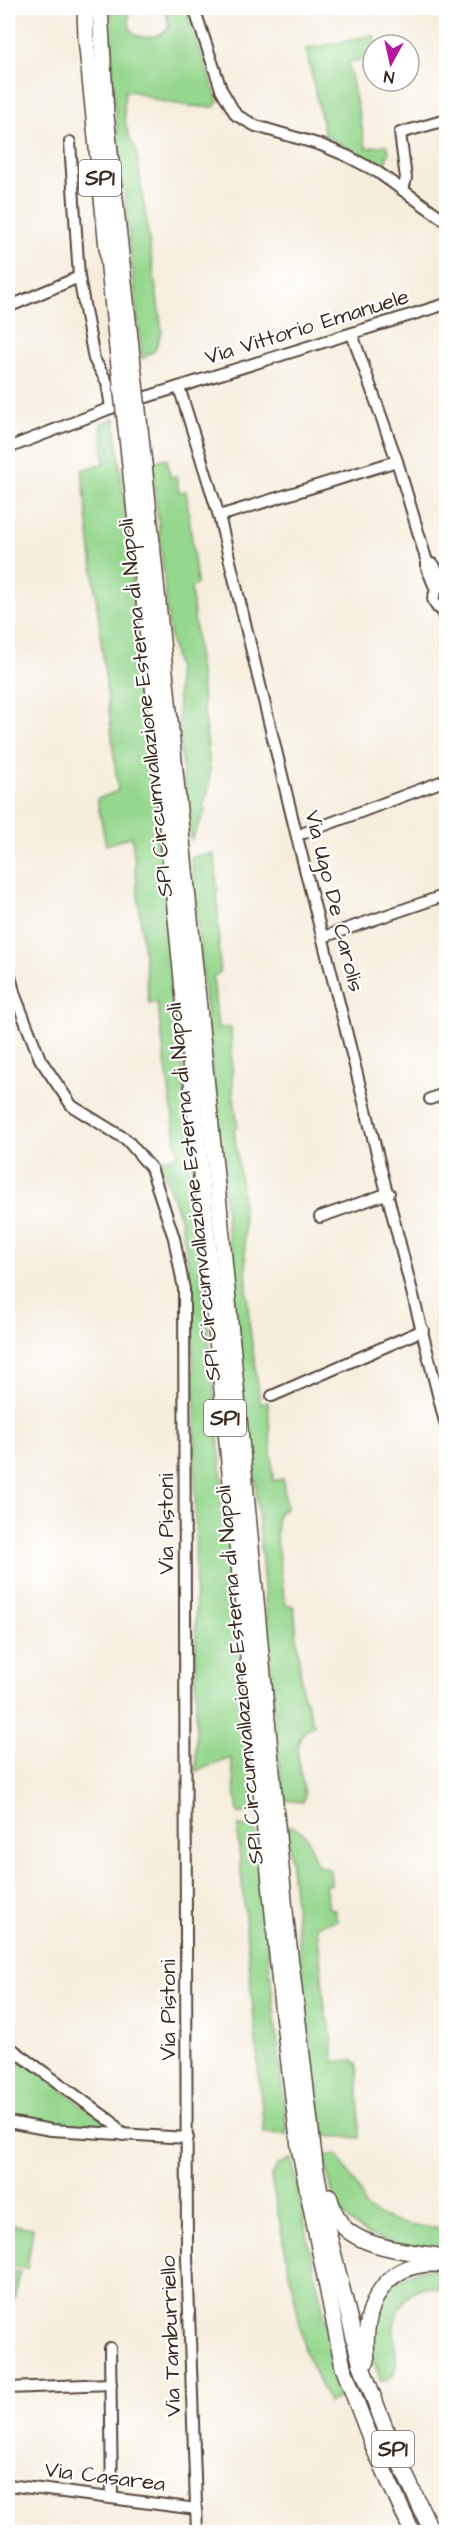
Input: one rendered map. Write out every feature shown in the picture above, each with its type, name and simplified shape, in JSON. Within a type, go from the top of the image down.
[{"type":"highway","points":[[76,8],[86,38]]},
{"type":"highway","name":"SP1 Circumvallazione Esterna di Napoli","points":[[86,8],[86,38],[124,347],[220,1215],[284,1897],[315,2165],[326,2223],[373,2398],[392,2446],[432,2532]]},
{"type":"highway","name":"SP1 Circumvallazione Esterna di Napoli","points":[[100,8],[124,347]]},
{"type":"highway","name":"SP1 Circumvallazione Esterna di Napoli","points":[[137,465],[171,861],[282,2006],[299,2146],[343,2367],[375,2451],[412,2532]]},
{"type":"highway","points":[[315,2165],[333,2212],[353,2235],[384,2246],[447,2258]]},
{"type":"highway","points":[[364,2365],[368,2314],[376,2294],[393,2275],[411,2266],[432,2263],[447,2265]]},
{"type":"street","points":[[194,8],[221,89],[236,115],[256,126],[321,145],[347,156],[403,190],[447,221]]},
{"type":"street","points":[[403,190],[406,178],[400,133],[447,120]]},
{"type":"street","points":[[70,142],[79,277],[94,359],[107,382],[111,408]]},
{"type":"street","points":[[8,307],[79,277]]},
{"type":"street","name":"Via Vittorio Emanuele","points":[[8,448],[111,408],[447,304]]},
{"type":"street","points":[[352,334],[397,461],[428,562],[434,565],[442,587],[434,602],[444,611],[447,626]]},
{"type":"street","name":"Via Ugo De Carolis","points":[[179,387],[219,516],[447,1426]]},
{"type":"street","points":[[219,516],[397,461]]},
{"type":"street","points":[[304,833],[447,780]]},
{"type":"street","points":[[323,937],[447,895]]},
{"type":"street","name":"Via Pistoni","points":[[8,970],[16,998],[40,1059],[72,1106],[128,1140],[151,1168],[174,1238],[184,1289],[188,2138]]},
{"type":"street","points":[[430,1099],[447,1093]]},
{"type":"street","points":[[320,1217],[389,1193]]},
{"type":"street","points":[[272,1396],[423,1330]]},
{"type":"street","points":[[435,1377],[447,1373]]},
{"type":"street","points":[[8,2046],[112,2122],[123,2135]]},
{"type":"street","points":[[8,2122],[51,2130],[188,2138]]},
{"type":"street","name":"Via Tamburriello","points":[[188,2138],[187,2257],[197,2532]]},
{"type":"street","points":[[110,2348],[112,2498]]},
{"type":"street","points":[[8,2388],[111,2384]]},
{"type":"street","name":"Via Casarea","points":[[8,2485],[197,2509]]},
{"type":"green space","points":[[111,8],[130,8],[131,30],[142,37],[152,37],[169,27],[165,8],[185,8],[218,102],[214,107],[187,106],[125,91],[125,122],[136,149],[162,331],[155,350],[142,359],[113,91]]},
{"type":"green space","points":[[361,38],[361,60],[348,62],[366,148],[387,145],[389,151],[384,166],[325,136],[306,49]]},
{"type":"green space","points":[[115,418],[176,994],[254,1813],[238,1813],[231,1758],[196,1771],[195,1395],[190,1287],[180,1218],[159,1161],[178,1155],[157,1002],[149,1004],[132,836],[106,845],[97,799],[118,791],[82,470],[104,463],[101,423]]},
{"type":"green space","points":[[167,458],[170,477],[176,476],[179,492],[186,491],[197,584],[191,588],[210,769],[208,793],[203,806],[206,810],[191,840],[179,737],[177,668],[170,637],[154,481],[153,462]]},
{"type":"green space","points":[[213,853],[216,864],[220,972],[213,977],[218,1028],[231,1028],[233,1092],[238,1128],[234,1129],[242,1196],[249,1322],[260,1402],[262,1404],[268,1402],[273,1481],[283,1479],[286,1508],[278,1513],[276,1535],[285,1603],[294,1607],[302,1690],[314,1725],[306,1730],[298,1746],[299,1766],[305,1795],[303,1802],[284,1800],[277,1745],[255,1475],[248,1443],[191,857]]},
{"type":"green space","points":[[239,1826],[255,1828],[287,2134],[264,2133],[238,1837]]},
{"type":"green space","points":[[287,1826],[305,1835],[317,1865],[330,1870],[331,1884],[325,1885],[329,1909],[334,1909],[337,1920],[317,1926],[326,2020],[329,2020],[334,2062],[353,2060],[357,2064],[360,2138],[324,2136],[308,2034]]},
{"type":"green space","points":[[8,2049],[106,2123],[107,2129],[74,2128],[8,2119]]},
{"type":"green space","points":[[325,2155],[338,2155],[357,2186],[365,2207],[383,2217],[402,2223],[446,2229],[446,2254],[398,2245],[368,2234],[355,2226],[344,2215],[335,2200]]},
{"type":"green space","points":[[292,2158],[343,2397],[329,2403],[305,2351],[271,2177],[277,2165]]},
{"type":"green space","points":[[8,2224],[33,2228],[27,2269],[8,2266]]},
{"type":"green space","points":[[8,2270],[20,2272],[15,2298],[8,2297]]},
{"type":"green space","points":[[419,2270],[446,2270],[446,2290],[432,2287],[421,2288],[405,2300],[394,2328],[395,2370],[391,2378],[381,2381],[369,2349],[374,2314],[393,2282]]}]
